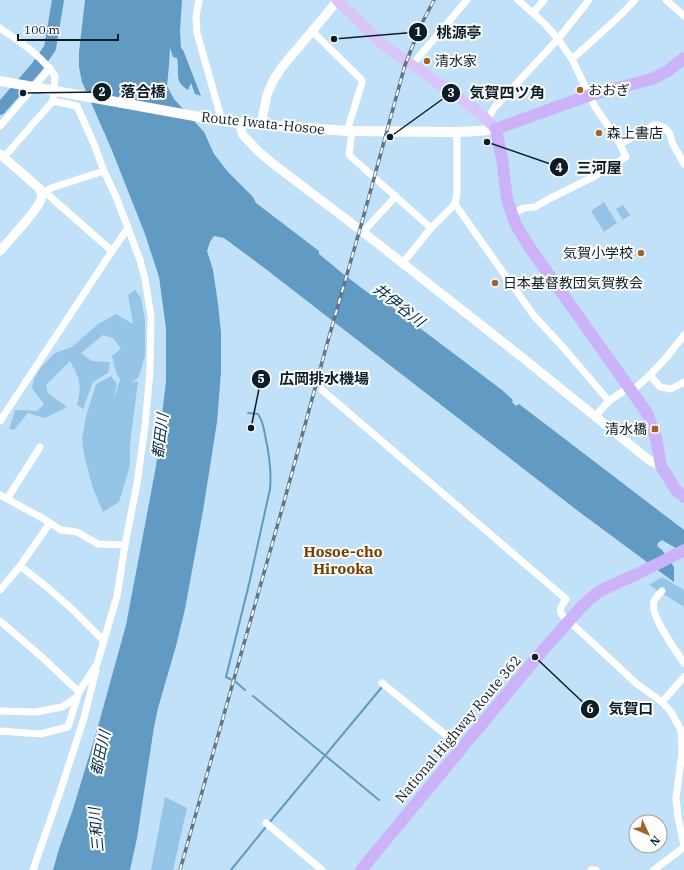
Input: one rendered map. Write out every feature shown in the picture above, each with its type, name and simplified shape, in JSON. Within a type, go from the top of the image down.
[{"type":"highway","points":[[684,58],[668,71],[652,79],[590,96],[496,129],[502,159],[507,199],[515,223],[528,245],[647,413],[656,438],[661,466],[676,490],[684,497]]},
{"type":"highway","name":"National Highway Route 362","points":[[360,870],[582,606],[598,592],[621,580],[642,572],[684,550]]},
{"type":"main road","points":[[338,0],[383,45],[463,100],[496,129]]},
{"type":"main road","name":"Route Iwata-Hosoe","points":[[4,82],[55,96],[82,96],[238,123],[350,131],[457,132],[496,129]]},
{"type":"street","points":[[199,0],[196,17],[197,33],[219,120]]},
{"type":"street","points":[[261,124],[267,95],[273,81],[282,67],[338,0]]},
{"type":"street","points":[[412,65],[467,0]]},
{"type":"street","points":[[512,214],[524,208],[535,207],[595,176],[626,157],[618,140],[595,107],[572,59],[545,24],[518,0]]},
{"type":"street","points":[[533,13],[544,0]]},
{"type":"street","points":[[487,120],[494,108],[559,41],[589,0]]},
{"type":"street","points":[[572,59],[636,0]]},
{"type":"street","points":[[666,0],[684,16]]},
{"type":"street","points":[[0,28],[38,55],[55,76],[55,96],[2,156],[40,190],[42,198],[39,204],[0,251]]},
{"type":"street","points":[[312,31],[361,79],[362,83],[350,131],[349,155],[431,228]]},
{"type":"street","points":[[0,126],[49,67]]},
{"type":"street","points":[[33,870],[84,718],[97,664],[117,596],[137,484],[145,426],[150,371],[151,316],[145,279],[140,260],[117,199],[77,106],[55,96]]},
{"type":"street","points":[[238,123],[243,135],[272,164],[363,232],[596,416],[649,460],[661,466]]},
{"type":"street","points":[[618,140],[622,142],[626,141],[658,124],[665,128],[670,134],[672,142],[684,164]]},
{"type":"street","points":[[402,264],[431,228],[455,204],[457,132]]},
{"type":"street","points":[[41,194],[52,188],[104,171]]},
{"type":"street","points":[[41,194],[46,193],[112,250]]},
{"type":"street","points":[[363,232],[396,196]]},
{"type":"street","points":[[455,204],[535,317],[609,401]]},
{"type":"street","points":[[0,421],[128,228]]},
{"type":"street","points":[[596,416],[609,401],[630,390],[650,375],[684,335]]},
{"type":"street","points":[[650,375],[660,387],[672,389],[684,382]]},
{"type":"street","points":[[322,390],[566,599],[561,606],[560,612],[563,617],[637,684],[662,702],[671,712],[681,730],[682,752],[676,798],[684,846],[654,870]]},
{"type":"street","points":[[40,447],[3,497],[61,530],[77,532],[98,544],[125,546]]},
{"type":"street","points":[[0,590],[20,566],[50,523]]},
{"type":"street","points":[[20,566],[52,591],[104,641]]},
{"type":"street","points":[[662,591],[654,602],[654,610],[658,622],[684,663]]},
{"type":"street","points":[[0,620],[43,658],[78,695]]},
{"type":"street","points":[[0,732],[40,734],[68,727],[78,695],[97,664]]},
{"type":"street","points":[[662,702],[684,677]]},
{"type":"street","points":[[382,683],[462,748]]},
{"type":"street","points":[[0,711],[36,712],[62,706],[78,695]]},
{"type":"street","points":[[266,823],[322,870]]},
{"type":"street","points":[[591,870],[596,870]]},
{"type":"shaded area","points":[[604,202],[617,223],[604,232],[591,211]]},
{"type":"shaded area","points":[[623,205],[630,215],[623,220],[616,209]]},
{"type":"shaded area","points":[[135,290],[141,298],[145,320],[145,356],[139,377],[131,383],[138,381],[130,444],[130,466],[119,502],[103,512],[93,489],[84,455],[82,438],[86,416],[96,384],[111,376],[117,384],[113,401],[120,380],[115,369],[112,356],[121,349],[113,338],[103,335],[81,353],[92,361],[110,362],[108,373],[93,382],[83,409],[77,405],[80,387],[78,378],[70,361],[46,385],[48,393],[67,407],[45,418],[28,413],[14,430],[9,429],[15,410],[37,411],[44,404],[32,388],[34,379],[42,366],[55,353],[72,347],[98,324],[116,314],[133,324],[128,295]]},
{"type":"shaded area","points":[[662,577],[684,590],[684,607],[649,585]]},
{"type":"shaded area","points":[[165,797],[187,808],[173,870],[151,870]]},
{"type":"water","points":[[85,0],[182,0],[180,31],[181,48],[201,96],[195,94],[191,83],[188,90],[180,83],[177,58],[173,57],[170,48],[167,86],[174,99],[204,132],[214,154],[228,172],[253,197],[256,203],[319,251],[319,254],[342,273],[371,295],[376,295],[502,390],[513,400],[512,402],[516,406],[519,404],[684,530],[684,553],[662,540],[657,546],[662,550],[674,567],[674,582],[578,511],[267,270],[224,238],[214,236],[207,251],[213,270],[221,332],[221,372],[217,422],[203,511],[185,609],[158,708],[137,838],[130,870],[53,870],[97,730],[126,625],[156,466],[166,381],[166,328],[159,277],[145,234],[111,148],[82,82],[79,67],[79,52]]},
{"type":"waterway","points":[[0,109],[36,68],[50,48],[58,0]]},
{"type":"waterway","points":[[245,690],[236,682],[226,677],[249,584],[270,489],[271,475],[269,455],[262,421],[258,414],[248,413]]},
{"type":"waterway","points":[[269,823],[382,687]]},
{"type":"waterway","points":[[253,696],[379,800]]},
{"type":"waterway","points":[[231,870],[265,828]]},
{"type":"railway","points":[[180,870],[405,65],[421,25],[434,0]]},
{"type":"place","name":"桃源亭","points":[[334,39]]},
{"type":"place","name":"清水家","points":[[427,61]]},
{"type":"place","name":"おおぎ","points":[[580,90]]},
{"type":"place","name":"落合橋","points":[[23,93]]},
{"type":"place","name":"森上書店","points":[[599,133]]},
{"type":"place","name":"気賀四ツ角","points":[[390,137]]},
{"type":"place","name":"三河屋","points":[[487,142]]},
{"type":"place","name":"気賀小学校","points":[[641,253]]},
{"type":"place","name":"日本基督教団気賀教会","points":[[495,283]]},
{"type":"place","name":"広岡排水機場","points":[[251,428]]},
{"type":"place","name":"清水橋","points":[[655,429]]},
{"type":"place","name":"気賀口","points":[[535,657]]},
{"type":"district","name":"Hosoe-cho Hirooka","points":[[343,560]]},
{"type":"water label","name":"井伊谷川","points":[[399,305]]},
{"type":"water label","name":"都田川","points":[[160,436]]},
{"type":"water label","name":"都田川","points":[[100,753]]},
{"type":"water label","name":"三和川","points":[[96,830]]}]
